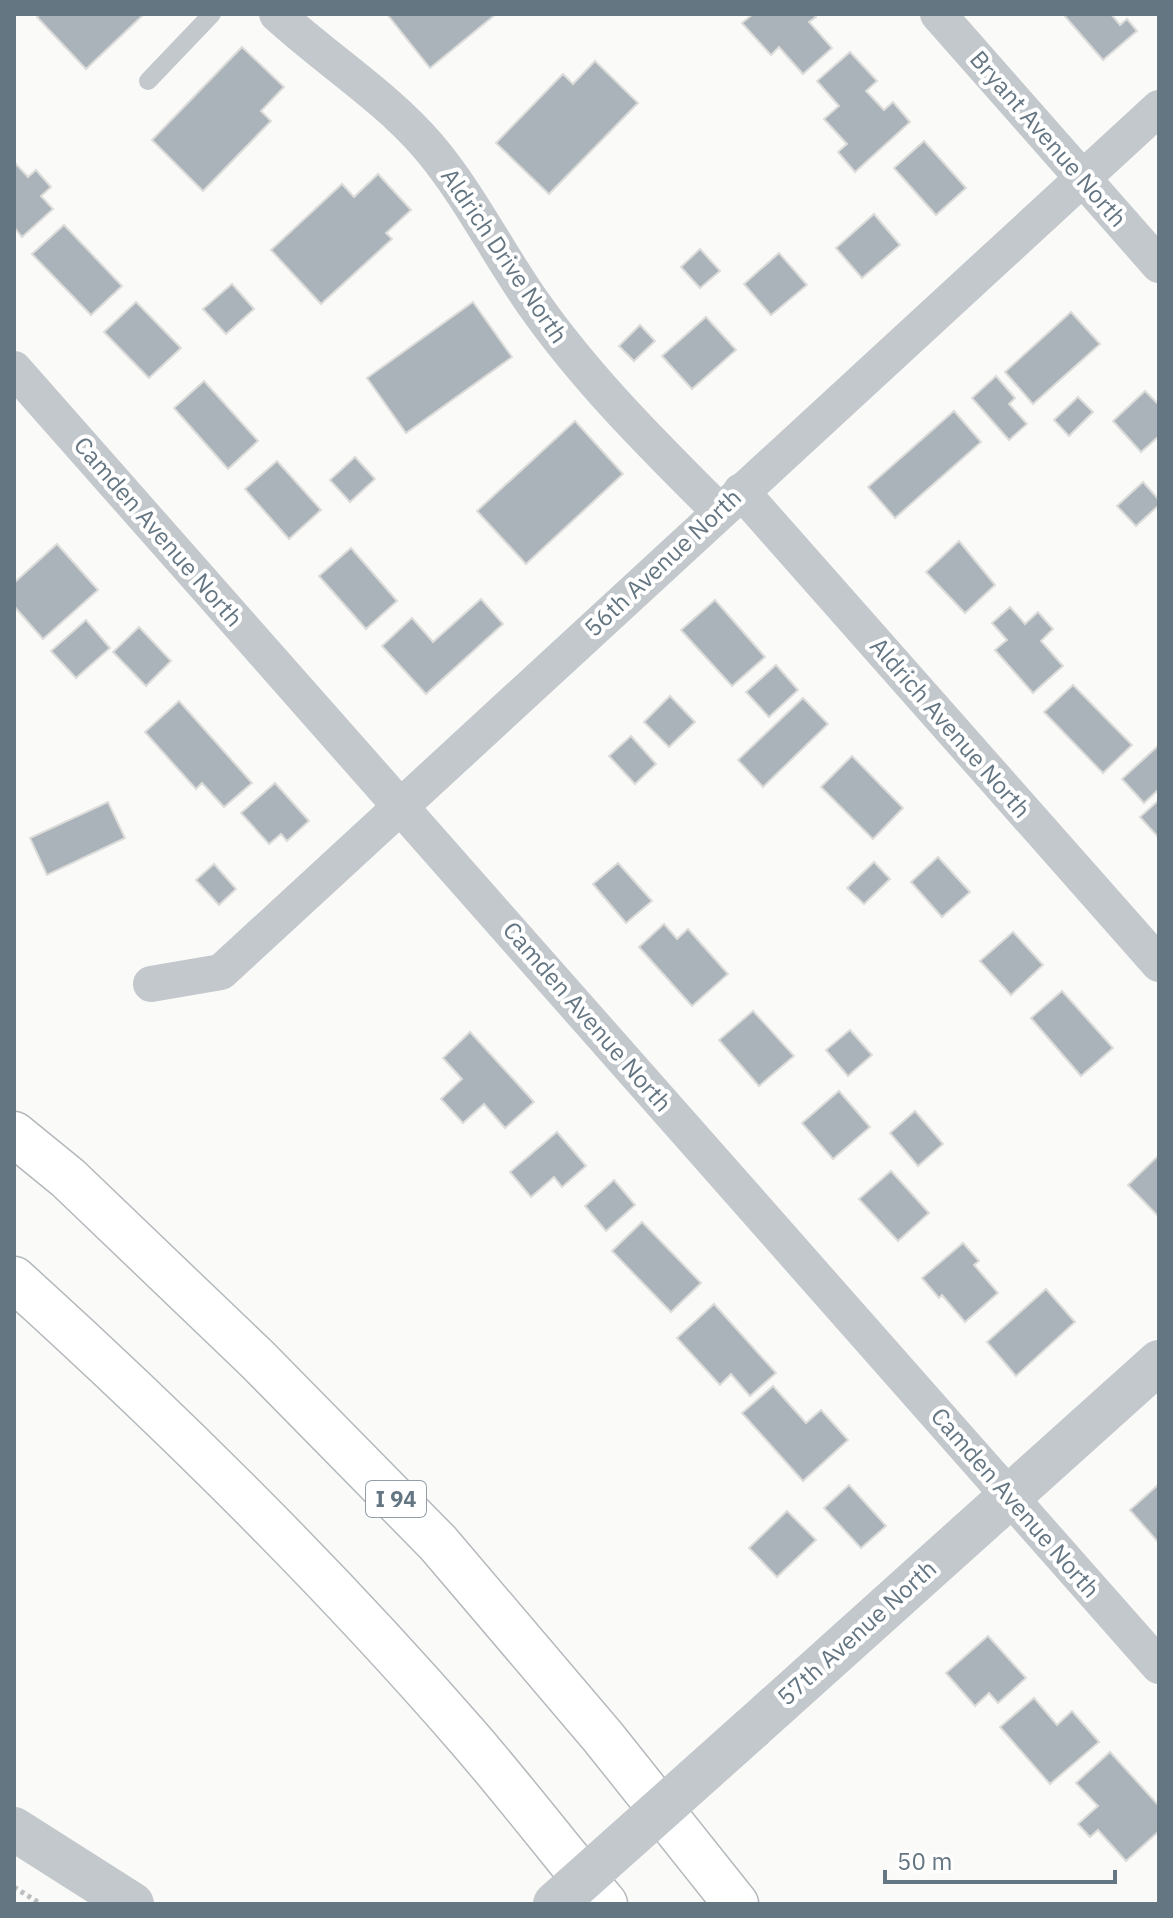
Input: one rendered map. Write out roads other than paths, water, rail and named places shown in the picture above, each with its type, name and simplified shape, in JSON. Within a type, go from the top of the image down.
[{"type":"highway","name":"I 94","points":[[14,1134],[68,1178],[257,1359],[438,1543],[603,1737],[736,1904]]},
{"type":"highway","points":[[14,1279],[117,1372],[302,1556],[476,1746],[605,1904]]},
{"type":"street","name":"Aldrich Drive North","points":[[277,14],[398,115],[428,146],[533,303],[578,364],[637,430],[730,501]]},
{"type":"street","name":"Bryant Avenue North","points":[[938,14],[1159,265]]},
{"type":"street","name":"56th Avenue North","points":[[151,984],[221,972],[1159,108]]},
{"type":"street","name":"Camden Avenue North","points":[[14,369],[1159,1666]]},
{"type":"street","name":"Aldrich Avenue North","points":[[730,501],[1159,964]]},
{"type":"street","name":"57th Avenue North","points":[[555,1904],[1159,1362]]},
{"type":"street","points":[[14,1829],[132,1904]]},
{"type":"lane","points":[[148,81],[212,14]]}]
